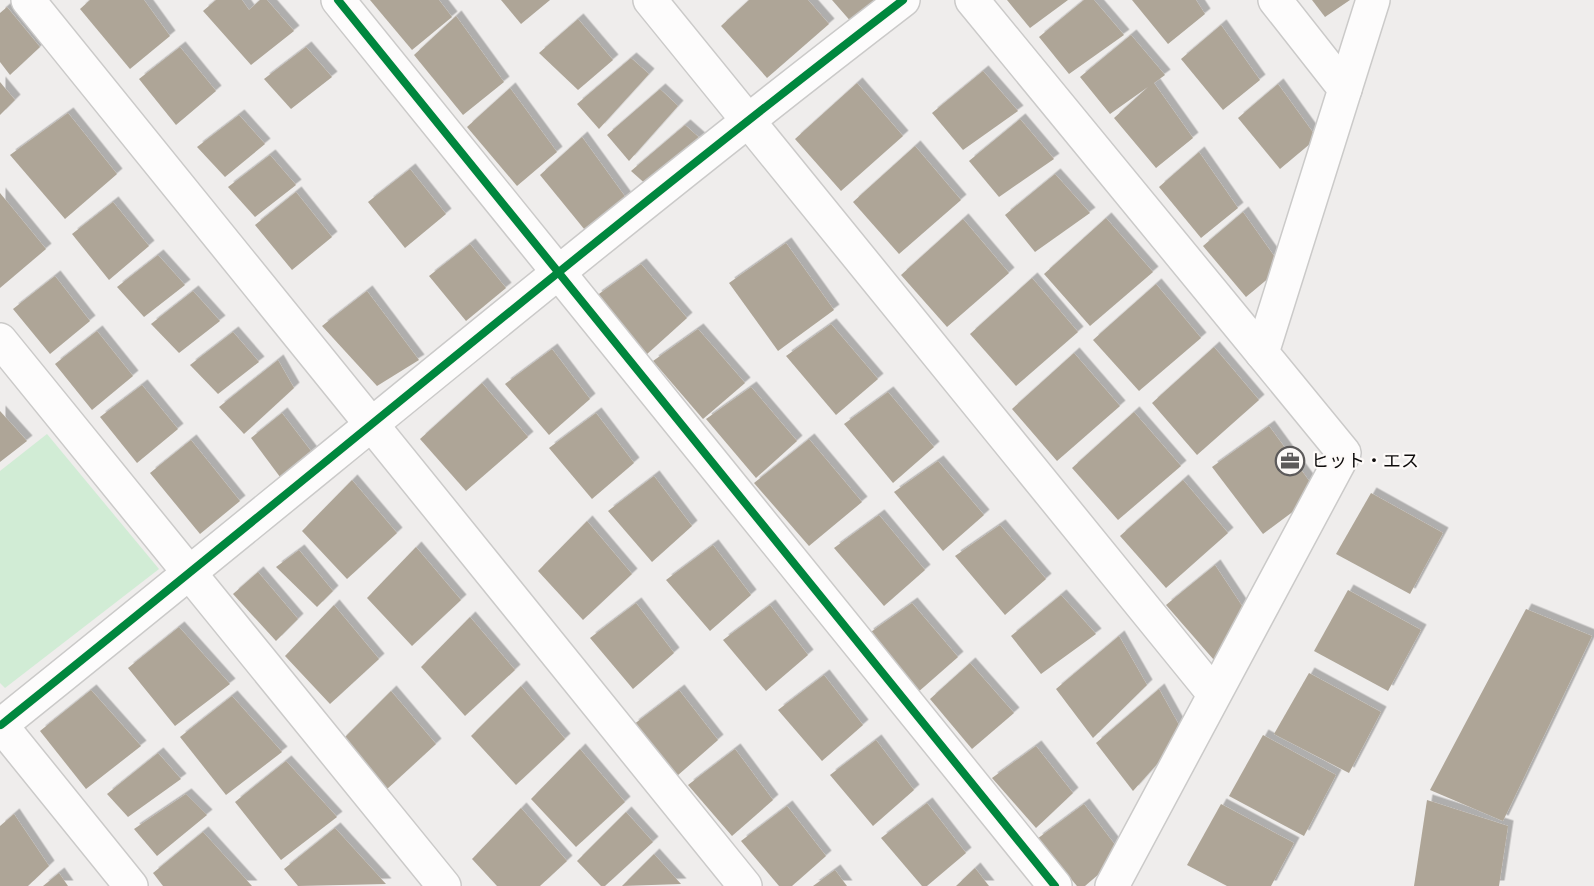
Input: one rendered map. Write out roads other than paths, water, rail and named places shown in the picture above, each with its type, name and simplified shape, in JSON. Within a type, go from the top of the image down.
[{"type":"street","points":[[28,0],[745,886]]},
{"type":"street","points":[[338,0],[1055,886]]},
{"type":"street","points":[[650,0],[1214,694]]},
{"type":"street","points":[[130,886],[0,725],[191,573],[371,424],[748,120],[903,0]]},
{"type":"street","points":[[972,0],[1344,453],[1112,886]]},
{"type":"street","points":[[1275,0],[1345,89]]},
{"type":"street","points":[[1262,353],[1373,0]]},
{"type":"street","points":[[0,340],[444,886]]},
{"type":"place","name":"ヒット・エス","points":[[1290,461]]}]
